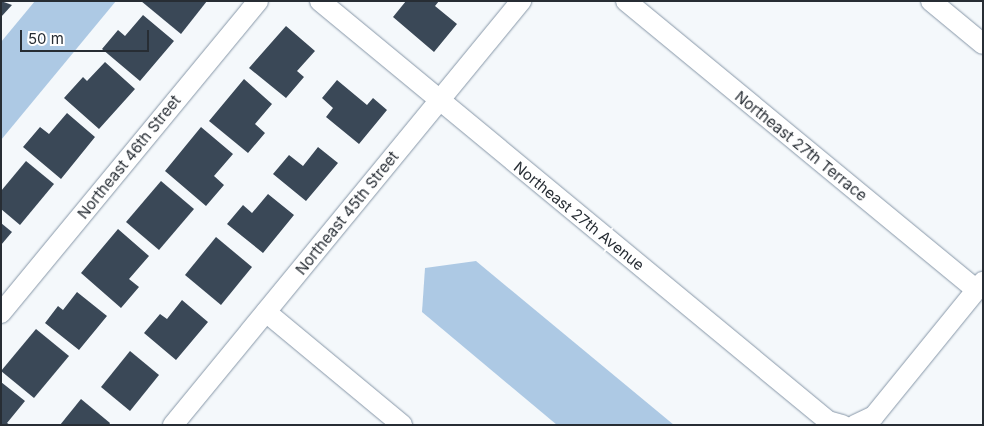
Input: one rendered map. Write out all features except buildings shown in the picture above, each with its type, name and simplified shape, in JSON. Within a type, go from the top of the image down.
[{"type":"street","name":"Northeast 46th Street","points":[[1,314],[258,1]]},
{"type":"street","name":"Northeast 27th Avenue","points":[[320,1],[828,421],[842,425]]},
{"type":"street","name":"Northeast 45th Street","points":[[173,425],[521,1]]},
{"type":"street","name":"Northeast 27th Terrace","points":[[626,1],[980,286]]},
{"type":"street","points":[[931,1],[983,44]]},
{"type":"street","points":[[855,425],[874,416],[980,286]]},
{"type":"street","points":[[266,312],[402,425]]},
{"type":"water","points":[[35,1],[116,1],[1,140],[1,42]]},
{"type":"water","points":[[476,261],[674,425],[557,425],[422,312],[425,268]]}]
